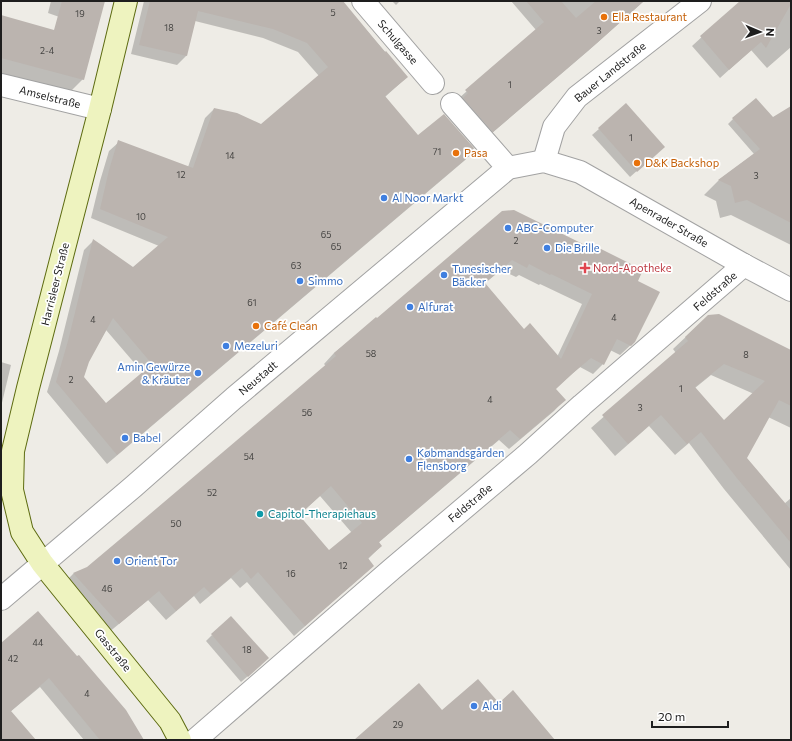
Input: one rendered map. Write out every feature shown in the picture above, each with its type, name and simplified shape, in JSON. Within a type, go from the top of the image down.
[{"type":"main road","name":"Harrisleer Straße","points":[[42,563],[22,532],[12,490],[13,452],[126,1]]},
{"type":"main road","name":"Gasstraße","points":[[42,563],[170,721],[180,740]]},
{"type":"street","name":"Schulgasse","points":[[363,1],[433,83]]},
{"type":"street","name":"Bauer Landstraße","points":[[544,161],[554,127],[577,97],[700,1]]},
{"type":"street","name":"Amselstraße","points":[[1,85],[100,109]]},
{"type":"street","points":[[452,104],[508,168]]},
{"type":"street","name":"Neustadt","points":[[1,599],[133,487],[234,398],[508,168],[544,161]]},
{"type":"street","name":"Apenrader Straße","points":[[544,161],[580,172],[791,290]]},
{"type":"street","name":"Feldstraße","points":[[195,740],[392,569],[528,454],[582,405],[744,265]]},
{"type":"building","points":[[62,1],[105,1],[84,80],[1,58],[1,15],[54,30]]},
{"type":"building","points":[[150,1],[343,1],[385,52],[386,51],[408,77],[385,96],[418,135],[444,114],[474,148],[474,152],[117,455],[56,382],[68,341],[93,239],[133,267],[168,237],[100,209],[118,140],[193,168],[214,108],[237,113],[261,124],[328,67],[307,43],[273,29],[198,11],[187,56],[139,45]],"holes":[[[113,318],[152,364],[106,403],[84,377],[89,362]]]},
{"type":"building","points":[[526,1],[561,1],[576,18],[596,1],[644,1],[493,132],[463,98],[468,93],[465,90],[544,22]]},
{"type":"building","points":[[740,1],[791,1],[791,4],[766,48],[761,42],[729,70],[700,36]]},
{"type":"building","points":[[756,98],[773,117],[791,106],[791,223],[747,200],[735,203],[731,186],[718,180],[760,149],[732,118]]},
{"type":"building","points":[[626,103],[665,147],[637,172],[598,128]]},
{"type":"building","points":[[514,210],[589,247],[591,244],[643,270],[638,281],[660,292],[635,342],[631,346],[617,339],[604,365],[591,358],[573,373],[556,389],[566,400],[520,439],[510,430],[379,542],[382,546],[368,558],[374,566],[305,626],[258,572],[251,579],[242,568],[211,594],[204,587],[176,611],[159,591],[119,624],[73,573],[87,567],[137,525],[336,356],[334,353],[502,211]],"holes":[[[512,260],[527,268],[529,264],[592,294],[561,359],[530,323],[524,329],[485,283]],[[331,486],[362,523],[329,550],[299,515]]]},
{"type":"building","points":[[719,314],[791,350],[791,406],[779,400],[747,458],[791,510],[791,543],[701,432],[687,444],[661,415],[628,444],[602,415],[688,341],[685,337],[708,315]],"holes":[[[724,364],[765,381],[724,420],[695,387]]]},
{"type":"building","points":[[38,611],[77,656],[79,655],[126,710],[144,740],[100,740],[49,678],[11,711],[36,740],[1,740],[1,643]]},
{"type":"building","points":[[231,616],[269,658],[248,677],[211,634]]},
{"type":"building","points":[[478,679],[499,703],[513,690],[555,740],[354,740],[419,683],[442,710]]},
{"type":"place","name":"Ella Restaurant","points":[[604,17]]},
{"type":"place","name":"Pasa","points":[[456,153]]},
{"type":"place","name":"D&K Backshop","points":[[637,163]]},
{"type":"place","name":"Al Noor Markt","points":[[384,198]]},
{"type":"place","name":"ABC-Computer","points":[[508,228]]},
{"type":"place","name":"Die Brille","points":[[547,248]]},
{"type":"place","name":"Nord-Apotheke","points":[[585,268]]},
{"type":"place","name":"Tunesischer Bäcker","points":[[444,275]]},
{"type":"place","name":"Simmo","points":[[300,281]]},
{"type":"place","name":"Alfurat","points":[[410,307]]},
{"type":"place","name":"Café Clean","points":[[256,326]]},
{"type":"place","name":"Mezeluri","points":[[226,346]]},
{"type":"place","name":"Amin Gewürze & Kräuter","points":[[198,373]]},
{"type":"place","name":"Babel","points":[[125,438]]},
{"type":"place","name":"Købmandsgården Flensborg","points":[[409,459]]},
{"type":"place","name":"Capitol-Therapiehaus","points":[[260,514]]},
{"type":"place","name":"Orient Tor","points":[[117,561]]},
{"type":"place","name":"Aldi","points":[[474,706]]}]
